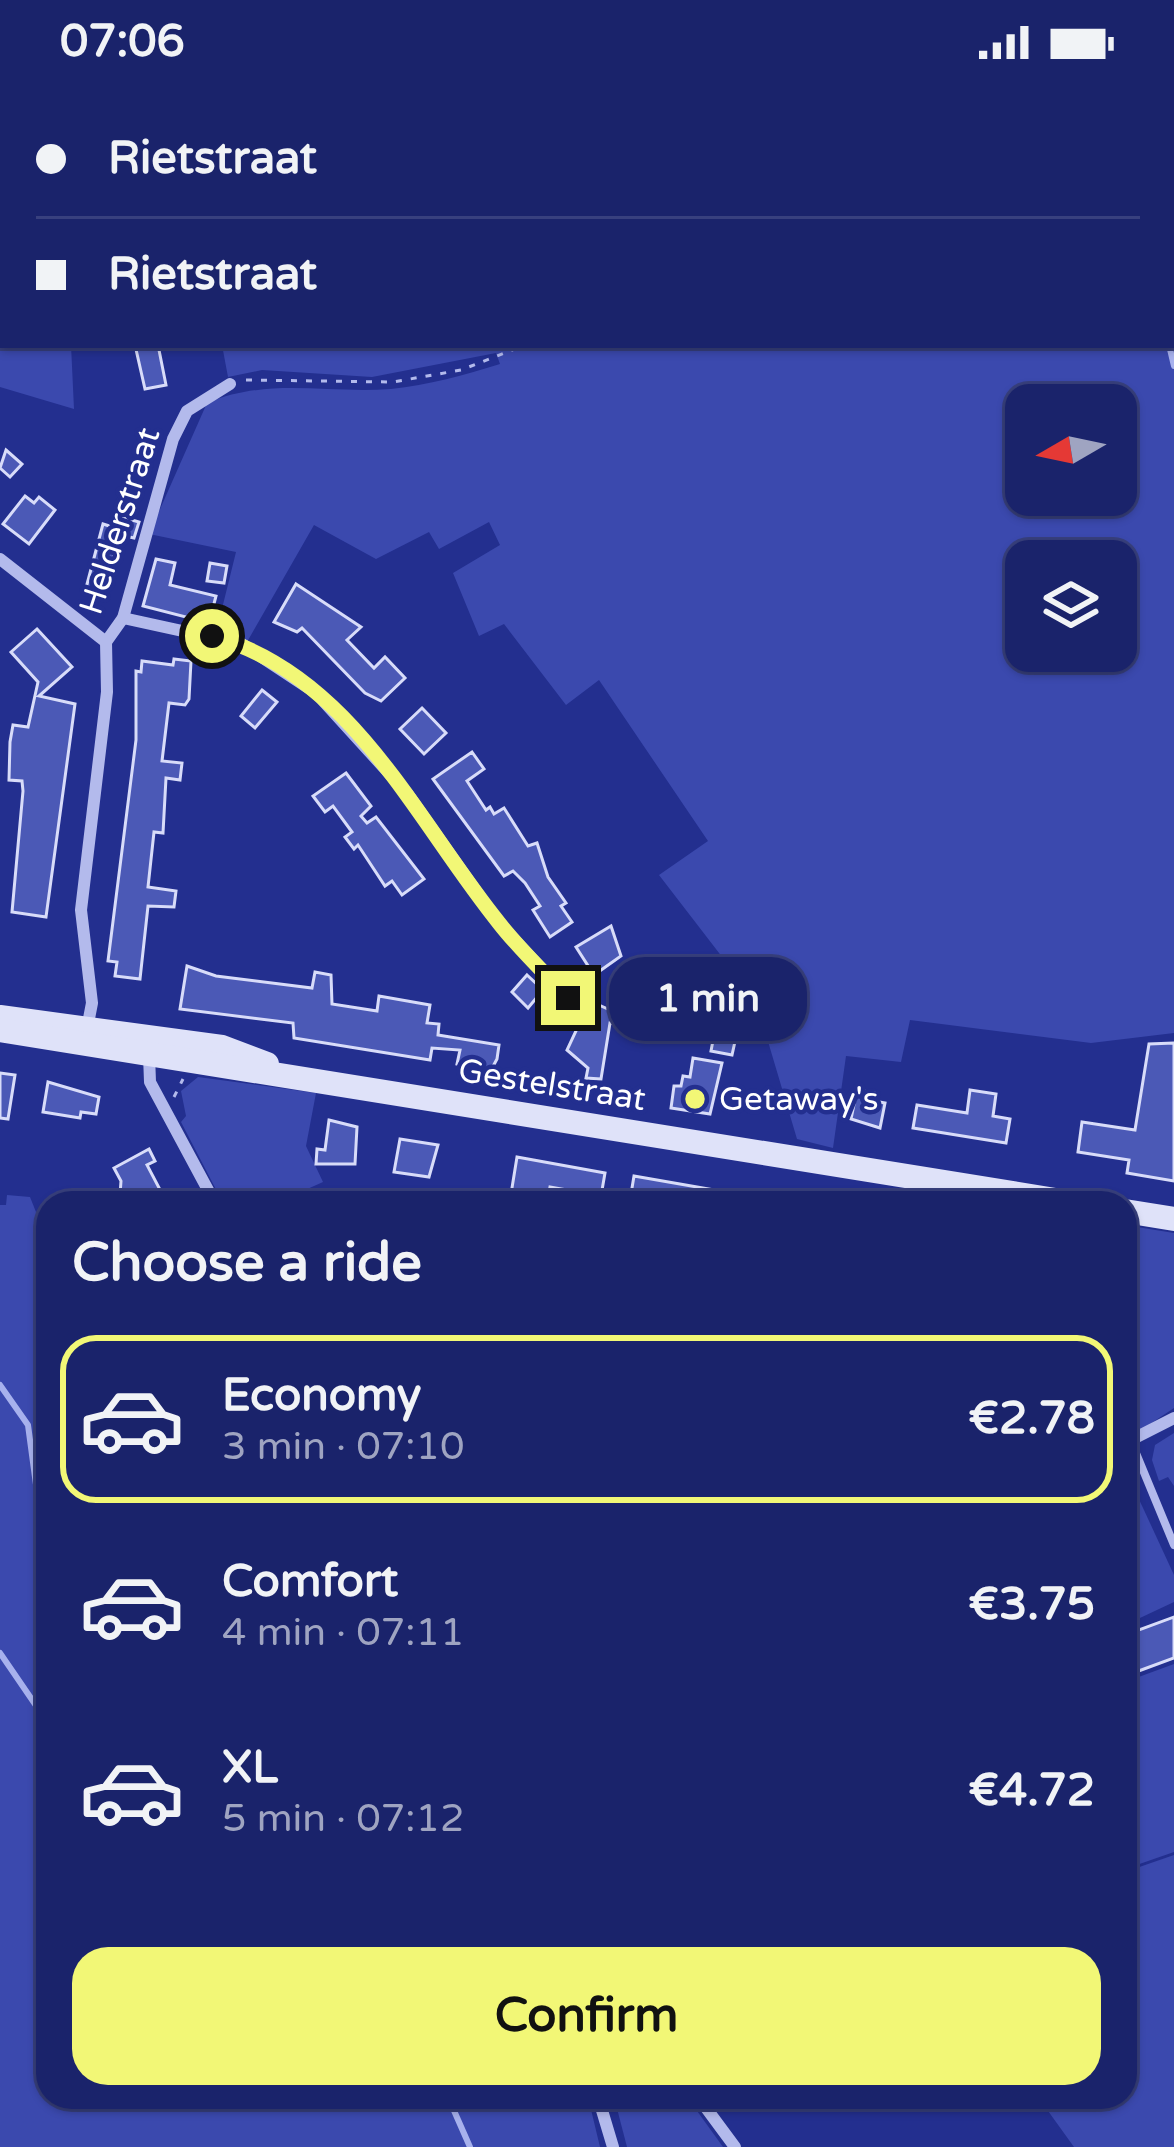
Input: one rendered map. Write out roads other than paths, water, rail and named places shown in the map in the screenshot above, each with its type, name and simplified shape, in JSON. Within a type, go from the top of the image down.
[{"type":"main road","name":"Gestelstraat","points":[[0,1018],[303,1078],[1000,1191]]},
{"type":"main road","name":"Gestelstraat","points":[[0,1030],[86,1035]]},
{"type":"main road","points":[[1137,1213],[1174,1219]]},
{"type":"street","name":"Helderstraat","points":[[86,1035],[92,1003],[81,910],[107,692],[106,641],[123,618],[173,439],[187,411],[230,384]]},
{"type":"street","name":"Helderstraat","points":[[0,559],[106,641]]},
{"type":"street","points":[[123,618],[242,644],[316,692],[407,794],[497,921],[568,998]]},
{"type":"street","points":[[150,1047],[150,1082],[208,1191]]},
{"type":"street","points":[[1137,1437],[1174,1418]]},
{"type":"street","points":[[602,2109],[613,2147]]},
{"type":"street","points":[[707,2109],[735,2147]]},
{"type":"lane","points":[[1137,1462],[1174,1545]]},
{"type":"waterway","points":[[1170,348],[1174,366]]},
{"type":"waterway","points":[[0,1385],[28,1425],[36,1485]]},
{"type":"waterway","points":[[0,1653],[36,1706]]},
{"type":"waterway","points":[[453,2109],[470,2147]]},
{"type":"place","name":"Getaway's","points":[[695,1099]]}]
